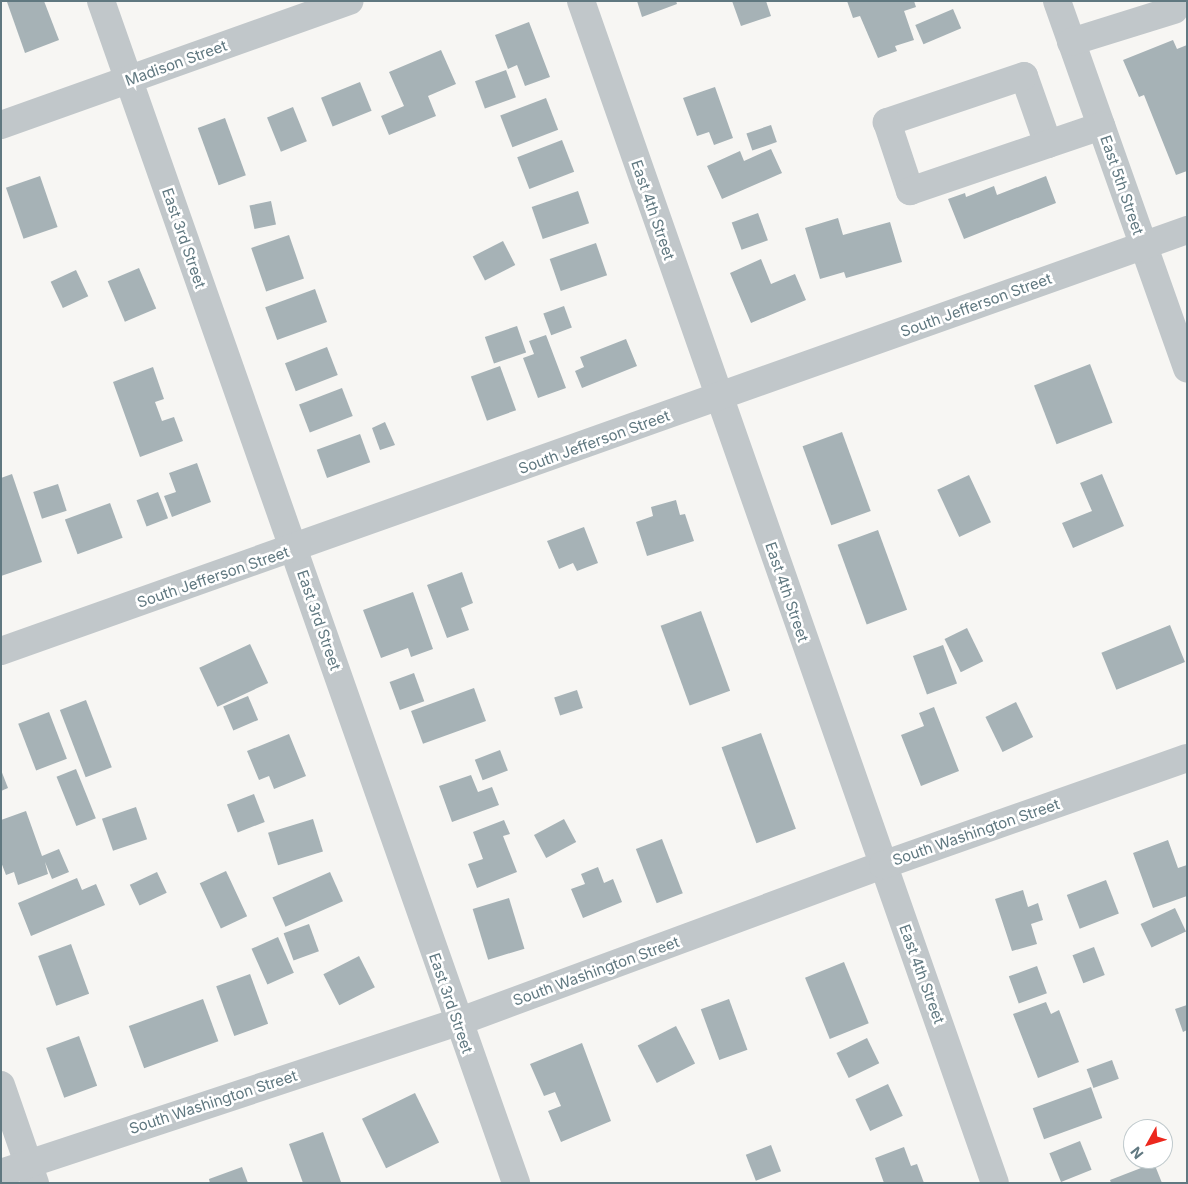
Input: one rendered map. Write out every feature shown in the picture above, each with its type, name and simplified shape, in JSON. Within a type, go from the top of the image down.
[{"type":"street","name":"East 3rd Street","points":[[101,1],[516,1183]]},
{"type":"street","name":"Madison Street","points":[[1,124],[350,1]]},
{"type":"street","name":"East 4th Street","points":[[581,1],[995,1183]]},
{"type":"street","name":"East 5th Street","points":[[1057,1],[1187,368]]},
{"type":"street","points":[[1071,42],[1174,10]]},
{"type":"street","points":[[1048,144],[1024,76],[887,122],[910,190],[1048,144],[1101,126]]},
{"type":"street","name":"South Jefferson Street","points":[[2,649],[294,549],[1187,230]]},
{"type":"street","name":"South Washington Street","points":[[1,1173],[32,1173],[458,1022],[883,865],[1187,758]]},
{"type":"street","points":[[1,1085],[32,1173]]},
{"type":"building","points":[[44,1],[59,40],[25,53],[7,2]]},
{"type":"building","points":[[637,1],[676,1],[677,4],[642,17]]},
{"type":"building","points":[[732,1],[766,1],[771,16],[741,26]]},
{"type":"building","points":[[847,1],[914,1],[916,7],[904,11],[914,40],[895,46],[897,51],[878,58],[860,16],[853,18]]},
{"type":"building","points":[[953,9],[961,28],[923,44],[915,25]]},
{"type":"building","points":[[529,22],[550,77],[525,86],[517,65],[508,69],[495,35]]},
{"type":"building","points":[[1173,40],[1177,49],[1187,45],[1187,171],[1176,175],[1144,95],[1139,97],[1123,60]]},
{"type":"building","points":[[441,50],[456,84],[428,96],[436,116],[389,135],[381,116],[404,106],[389,72]]},
{"type":"building","points":[[506,70],[516,97],[485,109],[475,81]]},
{"type":"building","points":[[360,82],[372,111],[333,126],[321,98]]},
{"type":"building","points":[[715,87],[733,138],[714,145],[709,132],[697,136],[683,98]]},
{"type":"building","points":[[546,98],[558,130],[512,147],[500,116]]},
{"type":"building","points":[[293,107],[307,141],[281,152],[267,117]]},
{"type":"building","points":[[225,118],[246,175],[219,185],[198,128]]},
{"type":"building","points":[[771,125],[777,142],[752,150],[746,133]]},
{"type":"building","points":[[562,140],[574,172],[529,189],[517,157]]},
{"type":"building","points":[[771,149],[782,173],[722,199],[707,166],[740,151],[744,161]]},
{"type":"building","points":[[40,176],[58,227],[24,239],[6,188]]},
{"type":"building","points":[[1046,176],[1056,203],[964,239],[948,199],[965,193],[966,197],[994,186],[997,195]]},
{"type":"building","points":[[578,191],[589,223],[543,239],[532,207]]},
{"type":"building","points":[[271,201],[276,224],[254,229],[249,206]]},
{"type":"building","points":[[758,213],[768,240],[742,250],[732,223]]},
{"type":"building","points":[[838,218],[843,235],[890,222],[902,262],[846,278],[844,272],[820,279],[805,228]]},
{"type":"building","points":[[289,235],[304,278],[266,292],[251,248]]},
{"type":"building","points":[[503,241],[515,265],[485,280],[473,256]]},
{"type":"building","points":[[596,243],[607,275],[561,291],[550,259]]},
{"type":"building","points":[[761,259],[771,284],[795,274],[806,300],[751,323],[730,273]]},
{"type":"building","points":[[139,268],[156,309],[125,322],[108,281]]},
{"type":"building","points":[[76,270],[88,296],[63,308],[51,282]]},
{"type":"building","points":[[315,289],[327,322],[277,340],[265,307]]},
{"type":"building","points":[[564,306],[572,328],[551,335],[543,314]]},
{"type":"building","points":[[517,326],[526,352],[494,364],[485,337]]},
{"type":"building","points":[[546,335],[566,388],[538,398],[523,358],[534,354],[529,341]]},
{"type":"building","points":[[626,339],[637,366],[582,388],[575,371],[584,367],[580,357]]},
{"type":"building","points":[[327,347],[338,375],[296,391],[285,363]]},
{"type":"building","points":[[1090,364],[1113,423],[1057,444],[1034,386]]},
{"type":"building","points":[[500,366],[516,410],[487,421],[471,377]]},
{"type":"building","points":[[153,367],[164,399],[155,402],[162,421],[174,417],[183,441],[140,457],[113,382]]},
{"type":"building","points":[[342,388],[353,416],[310,432],[299,404]]},
{"type":"building","points":[[385,422],[395,445],[380,450],[372,428]]},
{"type":"building","points":[[842,432],[871,511],[831,525],[803,446]]},
{"type":"building","points":[[360,434],[370,462],[327,478],[317,450]]},
{"type":"building","points":[[197,463],[211,502],[172,517],[164,496],[176,492],[169,473]]},
{"type":"building","points":[[12,474],[42,562],[1,576],[1,478]]},
{"type":"building","points":[[1102,474],[1124,526],[1073,548],[1062,523],[1092,511],[1080,483]]},
{"type":"building","points":[[969,475],[991,522],[959,537],[937,490]]},
{"type":"building","points":[[58,484],[67,511],[42,519],[33,492]]},
{"type":"building","points":[[158,492],[168,518],[147,526],[137,500]]},
{"type":"building","points":[[676,500],[680,515],[685,514],[694,541],[647,556],[636,522],[653,516],[651,507]]},
{"type":"building","points":[[110,503],[123,538],[78,554],[65,519]]},
{"type":"building","points":[[584,527],[598,563],[577,571],[573,563],[559,569],[547,541]]},
{"type":"building","points":[[878,530],[907,610],[867,625],[838,545]]},
{"type":"building","points":[[462,572],[473,603],[461,608],[469,630],[447,638],[427,585]]},
{"type":"building","points":[[413,592],[433,649],[411,657],[408,648],[381,658],[363,610]]},
{"type":"building","points":[[701,611],[730,691],[690,706],[661,626]]},
{"type":"building","points":[[1170,625],[1185,662],[1116,690],[1101,653]]},
{"type":"building","points":[[967,628],[983,661],[961,672],[945,639]]},
{"type":"building","points":[[250,644],[268,683],[217,707],[199,668]]},
{"type":"building","points":[[943,645],[957,684],[927,694],[913,656]]},
{"type":"building","points":[[414,673],[424,701],[400,710],[390,682]]},
{"type":"building","points":[[474,688],[486,721],[423,744],[411,711]]},
{"type":"building","points":[[577,690],[583,708],[560,715],[554,697]]},
{"type":"building","points":[[248,696],[258,720],[233,730],[223,707]]},
{"type":"building","points":[[86,700],[112,767],[86,777],[60,710]]},
{"type":"building","points":[[1016,702],[1033,737],[1003,752],[985,717]]},
{"type":"building","points":[[934,707],[959,771],[921,786],[901,735],[924,726],[919,713]]},
{"type":"building","points":[[49,712],[67,759],[36,771],[18,724]]},
{"type":"building","points":[[761,733],[796,829],[756,843],[722,747]]},
{"type":"building","points":[[289,734],[306,776],[274,789],[269,776],[259,780],[247,751]]},
{"type":"building","points":[[500,750],[508,771],[483,780],[475,760]]},
{"type":"building","points":[[76,769],[96,818],[76,826],[57,777]]},
{"type":"building","points":[[1,770],[8,788],[1,791]]},
{"type":"building","points":[[471,775],[478,792],[492,787],[499,805],[452,822],[439,786]]},
{"type":"building","points":[[254,794],[265,822],[238,832],[227,804]]},
{"type":"building","points":[[136,807],[147,839],[113,851],[102,819]]},
{"type":"building","points":[[26,811],[42,856],[59,849],[69,872],[52,879],[45,862],[48,874],[18,885],[14,872],[6,875],[1,862],[1,820]]},
{"type":"building","points":[[313,819],[323,852],[278,865],[268,833]]},
{"type":"building","points":[[564,819],[576,842],[546,858],[534,835]]},
{"type":"building","points":[[504,820],[510,834],[503,836],[517,872],[477,888],[468,864],[483,859],[473,832]]},
{"type":"building","points":[[662,839],[683,893],[657,903],[636,849]]},
{"type":"building","points":[[1168,840],[1178,868],[1187,865],[1187,896],[1153,908],[1133,853]]},
{"type":"building","points":[[598,867],[604,883],[613,879],[622,902],[583,918],[571,889],[585,884],[581,874]]},
{"type":"building","points":[[226,871],[247,916],[221,929],[200,883]]},
{"type":"building","points":[[157,872],[167,893],[140,906],[130,885]]},
{"type":"building","points":[[330,872],[343,901],[285,927],[272,898]]},
{"type":"building","points":[[77,878],[82,890],[96,884],[105,905],[31,936],[18,903]]},
{"type":"building","points":[[1106,880],[1119,914],[1080,929],[1067,895]]},
{"type":"building","points":[[1023,890],[1028,907],[1038,903],[1043,920],[1031,924],[1037,944],[1012,951],[995,899]]},
{"type":"building","points":[[509,898],[524,949],[488,960],[473,909]]},
{"type":"building","points":[[1175,908],[1186,932],[1152,948],[1141,924]]},
{"type":"building","points":[[309,924],[319,951],[294,960],[284,933]]},
{"type":"building","points":[[278,937],[294,973],[267,984],[252,949]]},
{"type":"building","points":[[71,944],[89,994],[56,1006],[38,956]]},
{"type":"building","points":[[1094,947],[1105,975],[1083,983],[1073,955]]},
{"type":"building","points":[[359,956],[375,987],[339,1005],[323,974]]},
{"type":"building","points":[[844,962],[869,1023],[830,1039],[805,978]]},
{"type":"building","points":[[1037,966],[1047,993],[1019,1004],[1009,976]]},
{"type":"building","points":[[250,974],[268,1024],[234,1036],[216,986]]},
{"type":"building","points":[[203,999],[218,1041],[144,1068],[129,1026]]},
{"type":"building","points":[[729,999],[747,1050],[719,1060],[701,1009]]},
{"type":"building","points":[[1046,1002],[1051,1014],[1059,1010],[1079,1062],[1038,1078],[1013,1014]]},
{"type":"building","points":[[1187,1005],[1187,1030],[1183,1032],[1175,1009]]},
{"type":"building","points":[[676,1026],[695,1063],[657,1083],[638,1046]]},
{"type":"building","points":[[79,1036],[97,1086],[64,1098],[46,1048]]},
{"type":"building","points":[[867,1038],[879,1063],[849,1078],[836,1053]]},
{"type":"building","points":[[582,1043],[611,1121],[561,1142],[548,1111],[561,1106],[555,1092],[544,1096],[530,1064]]},
{"type":"building","points":[[1112,1060],[1119,1079],[1093,1088],[1087,1069]]},
{"type":"building","points":[[888,1084],[903,1116],[870,1131],[855,1099]]},
{"type":"building","points":[[1091,1087],[1102,1118],[1044,1139],[1033,1108]]},
{"type":"building","points":[[415,1093],[439,1142],[386,1168],[362,1119]]},
{"type":"building","points":[[323,1132],[341,1182],[303,1183],[289,1144]]},
{"type":"building","points":[[1080,1141],[1092,1170],[1061,1182],[1049,1153]]},
{"type":"building","points":[[771,1145],[781,1171],[756,1181],[746,1155]]},
{"type":"building","points":[[904,1147],[911,1166],[917,1164],[924,1183],[884,1183],[875,1158]]},
{"type":"building","points":[[242,1167],[248,1183],[210,1183],[209,1179]]},
{"type":"building","points":[[1138,1169],[1156,1169],[1162,1183],[1111,1183],[1110,1180]]}]
